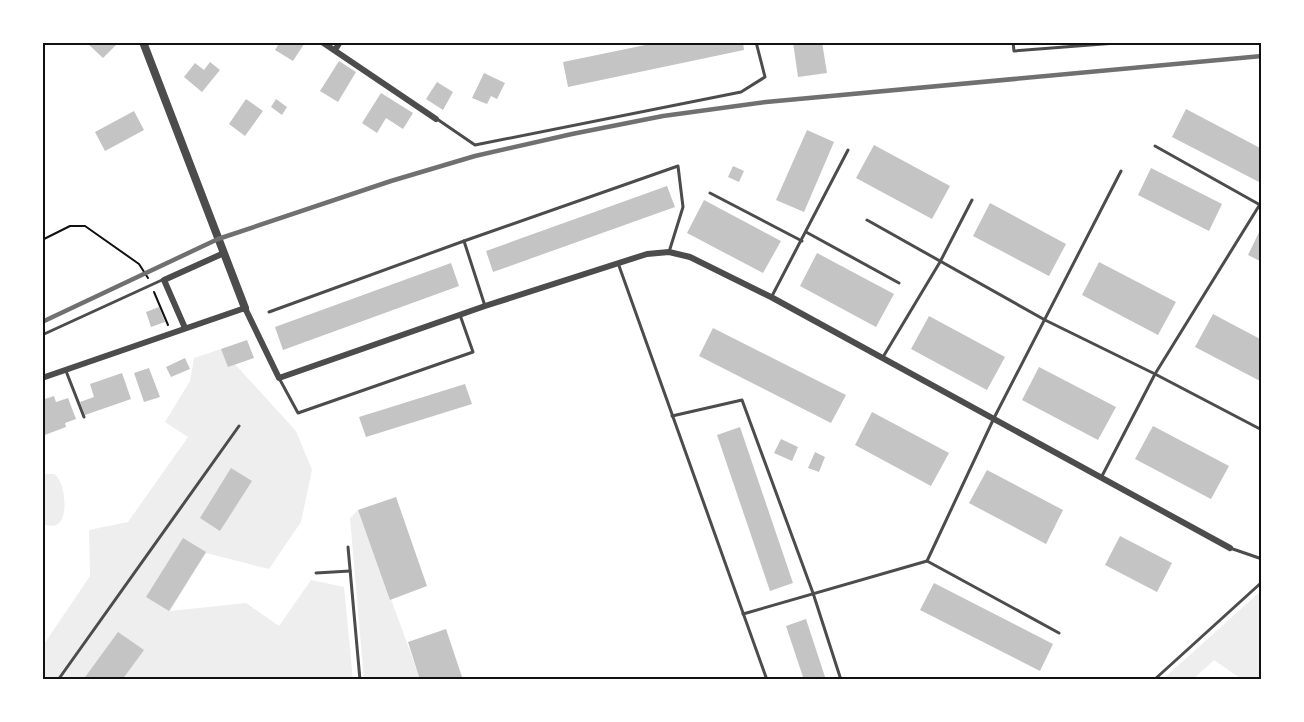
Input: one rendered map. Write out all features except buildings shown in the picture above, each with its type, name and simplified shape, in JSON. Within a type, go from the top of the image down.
[{"type":"street","points":[[143,42],[245,308],[279,378],[485,306],[618,263],[647,254],[669,252],[690,257],[771,297],[1230,548]]},
{"type":"street","points":[[322,42],[436,118]]},
{"type":"street","points":[[335,50],[340,42]]},
{"type":"street","points":[[186,328],[164,279],[224,253]]},
{"type":"street","points":[[42,378],[245,308]]},
{"type":"lane","points":[[436,118],[475,145],[741,92],[765,77],[756,42]]},
{"type":"lane","points":[[1013,42],[1014,51],[1129,42]]},
{"type":"lane","points":[[1101,478],[1155,374],[1261,204],[1155,146]]},
{"type":"lane","points":[[771,297],[848,150]]},
{"type":"lane","points":[[269,312],[678,166],[684,207],[669,252]]},
{"type":"lane","points":[[927,561],[994,418],[1121,171]]},
{"type":"lane","points":[[710,194],[802,241]]},
{"type":"lane","points":[[882,359],[940,262],[972,200]]},
{"type":"lane","points":[[867,220],[1046,320],[1262,430]]},
{"type":"lane","points":[[806,232],[899,284]]},
{"type":"lane","points":[[464,241],[485,306]]},
{"type":"lane","points":[[618,263],[767,680]]},
{"type":"lane","points":[[42,335],[164,279]]},
{"type":"lane","points":[[279,378],[298,413],[473,352],[460,315]]},
{"type":"lane","points":[[66,370],[84,417]]},
{"type":"lane","points":[[672,416],[742,400],[813,593],[841,680]]},
{"type":"lane","points":[[58,680],[239,426]]},
{"type":"lane","points":[[348,547],[360,680]]},
{"type":"lane","points":[[1230,548],[1262,559]]},
{"type":"lane","points":[[743,614],[927,561],[1059,633]]},
{"type":"lane","points":[[316,573],[350,571]]},
{"type":"lane","points":[[1154,680],[1262,582]]},
{"type":"path","points":[[42,240],[70,226],[85,226],[139,264],[144,270],[172,333]]},
{"type":"shaded area","points":[[221,349],[296,431],[312,470],[301,522],[269,569],[206,553],[170,611],[246,603],[279,626],[311,580],[344,587],[353,680],[42,680],[42,647],[90,576],[89,530],[128,522],[188,437],[165,422],[190,381],[194,358]]},
{"type":"shaded area","points":[[42,474],[54,474],[63,491],[63,516],[54,526],[42,524]]},
{"type":"shaded area","points":[[358,510],[420,680],[364,680],[350,518]]},
{"type":"shaded area","points":[[1262,590],[1262,680],[1243,680],[1214,660],[1192,680],[1162,680]]},
{"type":"railway","points":[[42,322],[218,239],[391,181],[475,156],[572,134],[663,116],[766,102],[1262,56]]}]
